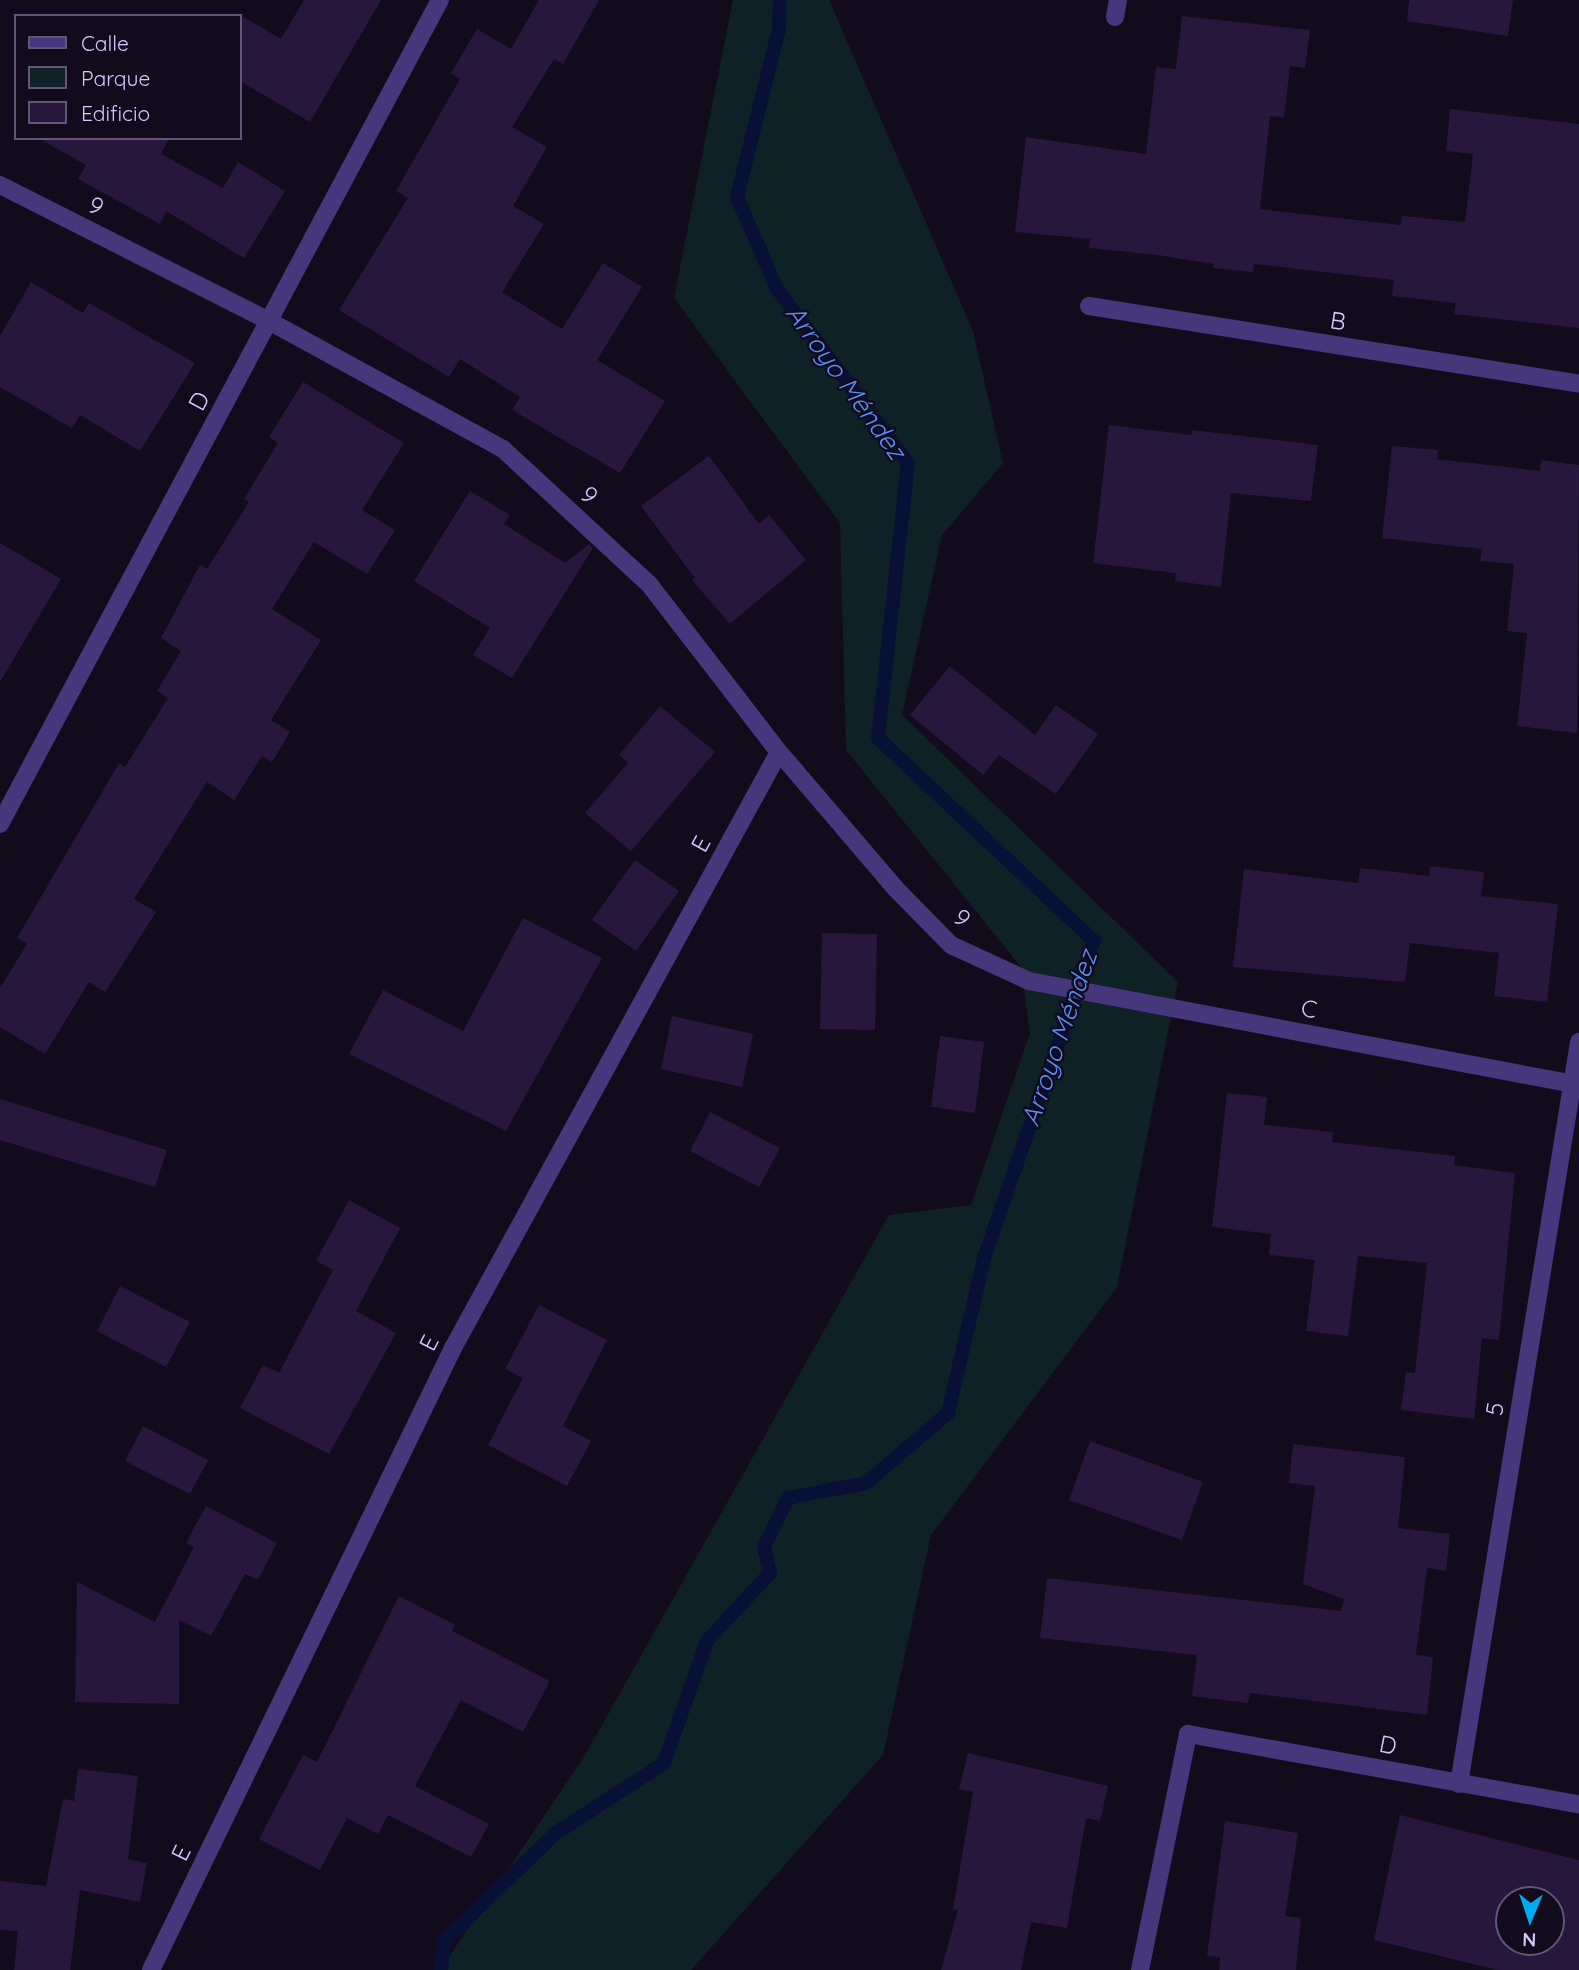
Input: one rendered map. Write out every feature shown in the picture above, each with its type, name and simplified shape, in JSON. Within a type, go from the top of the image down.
[{"type":"street","name":"D","points":[[0,824],[440,0]]},
{"type":"street","name":"9","points":[[0,185],[269,321],[503,449],[649,584],[779,752],[895,888],[951,945],[1030,981]]},
{"type":"street","name":"B","points":[[1089,306],[1579,384]]},
{"type":"street","name":"E","points":[[151,1970],[453,1348],[779,752]]},
{"type":"street","name":"C","points":[[1030,981],[1576,1084]]},
{"type":"street","name":"5","points":[[1459,1784],[1576,1084],[1579,1042]]},
{"type":"street","name":"D","points":[[1140,1970],[1188,1734],[1579,1804]]},
{"type":"green space","points":[[733,0],[829,0],[973,331],[1003,463],[942,535],[902,715],[1178,982],[1117,1287],[931,1535],[883,1755],[691,1970],[440,1970],[584,1757],[889,1215],[971,1205],[1030,1033],[1021,967],[846,750],[840,523],[674,298]]},
{"type":"building","points":[[304,0],[381,0],[310,122],[242,82],[242,16],[281,39]]},
{"type":"building","points":[[539,0],[599,0],[563,64],[554,59],[512,127],[547,147],[513,206],[544,224],[502,292],[562,329],[603,263],[642,287],[597,360],[665,401],[620,473],[512,410],[520,397],[460,359],[449,377],[339,310],[408,198],[396,191],[460,79],[451,73],[477,29],[511,49]]},
{"type":"building","points":[[1409,0],[1513,0],[1508,36],[1407,21]]},
{"type":"building","points":[[1182,16],[1310,30],[1305,68],[1290,66],[1284,117],[1270,116],[1260,209],[1401,225],[1402,216],[1465,222],[1473,154],[1446,151],[1450,109],[1579,124],[1579,328],[1454,314],[1456,303],[1392,296],[1394,280],[1254,264],[1253,272],[1213,268],[1214,264],[1089,248],[1090,239],[1015,232],[1026,137],[1146,154],[1156,67],[1176,69]]},
{"type":"building","points":[[42,140],[168,140],[161,154],[223,188],[238,162],[285,191],[244,258],[166,211],[160,224],[78,179],[86,165]]},
{"type":"building","points":[[31,282],[83,313],[89,303],[195,363],[140,451],[80,415],[72,428],[0,387],[0,336]]},
{"type":"building","points":[[303,382],[404,443],[362,510],[395,530],[367,574],[314,542],[272,609],[321,640],[271,720],[290,732],[272,762],[262,756],[234,800],[207,782],[134,899],[156,912],[105,992],[89,982],[45,1054],[0,1027],[0,988],[27,944],[17,938],[119,763],[125,767],[168,698],[157,691],[181,651],[161,638],[200,565],[207,569],[249,502],[244,499],[278,443],[269,437]]},
{"type":"building","points":[[1109,425],[1192,435],[1192,430],[1318,445],[1311,501],[1231,493],[1221,587],[1175,581],[1176,573],[1093,563]]},
{"type":"building","points":[[1392,446],[1438,450],[1437,459],[1540,471],[1541,460],[1579,465],[1577,733],[1517,726],[1527,633],[1507,631],[1514,564],[1480,561],[1482,549],[1382,538]]},
{"type":"building","points":[[709,456],[759,524],[769,515],[806,560],[730,624],[692,580],[695,578],[641,506]]},
{"type":"building","points":[[470,491],[510,515],[504,524],[565,563],[589,544],[593,548],[512,678],[473,655],[490,628],[414,581]]},
{"type":"building","points":[[0,543],[61,579],[0,682]]},
{"type":"building","points":[[950,666],[1035,735],[1056,705],[1098,734],[1056,794],[999,755],[983,775],[910,715]]},
{"type":"building","points":[[660,706],[715,752],[631,851],[585,813],[628,763],[619,755]]},
{"type":"building","points":[[635,860],[679,891],[636,951],[592,920]]},
{"type":"building","points":[[1430,866],[1484,872],[1481,896],[1558,904],[1547,1002],[1494,996],[1499,953],[1410,943],[1405,982],[1233,967],[1244,869],[1358,883],[1360,868],[1429,876]]},
{"type":"building","points":[[523,918],[602,958],[506,1131],[349,1054],[383,990],[463,1031]]},
{"type":"building","points":[[822,933],[877,934],[875,1030],[820,1029]]},
{"type":"building","points":[[672,1016],[753,1034],[742,1087],[661,1069]]},
{"type":"building","points":[[940,1036],[984,1042],[975,1113],[931,1107]]},
{"type":"building","points":[[1227,1093],[1267,1097],[1264,1125],[1333,1132],[1332,1142],[1455,1156],[1454,1165],[1515,1173],[1499,1340],[1482,1338],[1474,1419],[1401,1410],[1406,1372],[1415,1373],[1427,1263],[1358,1256],[1348,1336],[1306,1331],[1315,1260],[1269,1255],[1271,1234],[1212,1227]]},
{"type":"building","points":[[0,1099],[167,1150],[155,1187],[0,1140]]},
{"type":"building","points":[[710,1112],[780,1148],[759,1187],[690,1151]]},
{"type":"building","points":[[349,1200],[400,1228],[356,1311],[396,1333],[329,1454],[240,1408],[263,1365],[279,1373],[333,1270],[316,1261]]},
{"type":"building","points":[[120,1286],[190,1322],[166,1367],[97,1331]]},
{"type":"building","points":[[539,1305],[607,1340],[563,1426],[591,1441],[567,1486],[488,1445],[523,1378],[505,1369]]},
{"type":"building","points":[[143,1426],[208,1460],[190,1494],[125,1461]]},
{"type":"building","points":[[1090,1441],[1203,1482],[1182,1540],[1069,1500]]},
{"type":"building","points":[[1293,1444],[1405,1457],[1398,1528],[1450,1534],[1446,1571],[1427,1568],[1416,1655],[1433,1657],[1427,1715],[1250,1693],[1248,1703],[1192,1696],[1197,1655],[1040,1638],[1047,1578],[1341,1611],[1344,1599],[1303,1584],[1315,1486],[1289,1483]]},
{"type":"building","points":[[206,1506],[277,1543],[258,1580],[245,1574],[211,1636],[179,1620],[179,1704],[75,1702],[77,1582],[155,1622],[194,1547],[186,1543]]},
{"type":"building","points":[[399,1596],[455,1625],[452,1631],[550,1681],[523,1732],[461,1700],[415,1786],[489,1824],[471,1857],[388,1815],[378,1834],[347,1818],[320,1870],[259,1839],[303,1755],[317,1762]]},
{"type":"building","points":[[968,1753],[1108,1786],[1100,1821],[1086,1818],[1067,1928],[1031,1922],[1021,1970],[941,1970],[958,1910],[953,1909],[973,1792],[959,1789]]},
{"type":"building","points":[[78,1769],[138,1776],[128,1859],[147,1863],[140,1902],[80,1890],[70,1970],[14,1970],[18,1931],[0,1930],[0,1881],[46,1886],[63,1799],[74,1801]]},
{"type":"building","points":[[1400,1815],[1579,1860],[1579,1970],[1498,1970],[1374,1940]]},
{"type":"building","points":[[1225,1821],[1298,1833],[1285,1916],[1301,1918],[1296,1970],[1219,1970],[1220,1957],[1207,1956]]},
{"type":"waterway","name":"Arroyo Méndez","points":[[441,1970],[444,1941],[556,1833],[664,1763],[707,1641],[770,1573],[764,1547],[788,1498],[866,1483],[948,1413],[984,1258],[1094,941],[878,738],[908,463],[776,287],[737,197],[779,28],[780,0]]}]
